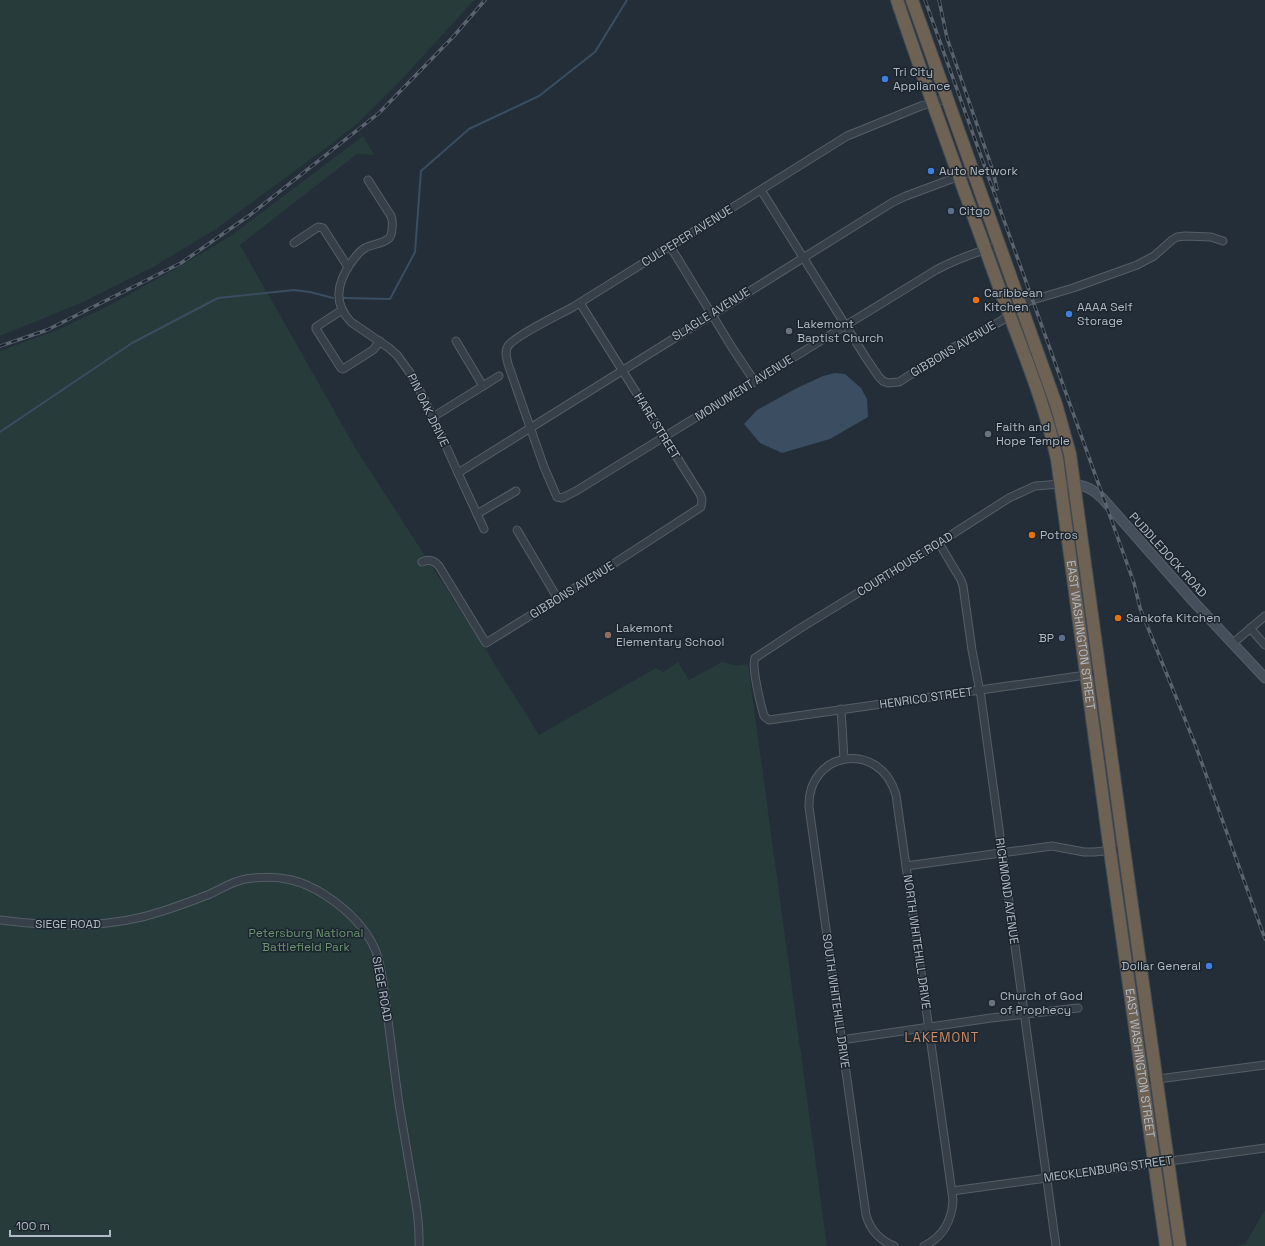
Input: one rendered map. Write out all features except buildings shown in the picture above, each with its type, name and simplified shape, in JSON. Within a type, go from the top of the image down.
[{"type":"highway","name":"EAST WASHINGTON STREET","points":[[897,0],[932,102],[1044,413],[1054,446],[1166,1246]]},
{"type":"highway","name":"EAST WASHINGTON STREET","points":[[912,0],[999,245],[1064,432],[1070,454],[1180,1246]]},
{"type":"main road","name":"PUDDLEDOCK ROAD","points":[[1060,484],[1075,484],[1089,488],[1103,499],[1232,644],[1265,678]]},
{"type":"street","name":"CULPEPER AVENUE","points":[[530,427],[508,364],[506,350],[511,343],[580,303],[851,134],[920,106],[947,99]]},
{"type":"street","name":"SLAGLE AVENUE","points":[[458,473],[899,199],[973,171]]},
{"type":"street","points":[[368,180],[392,216],[390,236],[386,240],[365,248],[358,253],[343,275],[339,290],[342,310],[316,327],[316,329],[341,368],[373,350],[380,341]]},
{"type":"street","name":"GIBBONS AVENUE","points":[[761,190],[866,358],[879,377],[888,383],[899,382],[1029,301],[1073,288],[1137,265],[1154,256],[1177,237],[1211,237],[1222,241]]},
{"type":"street","points":[[294,243],[318,227],[323,228],[348,267]]},
{"type":"street","name":"MONUMENT AVENUE","points":[[530,427],[550,482],[557,497],[562,498],[664,438],[936,270],[949,263],[999,245]]},
{"type":"street","points":[[670,246],[755,382]]},
{"type":"street","name":"HARE STREET","points":[[580,303],[702,499],[703,504],[699,509],[658,536]]},
{"type":"street","name":"PIN OAK DRIVE","points":[[342,310],[351,322],[380,341],[397,355],[413,377],[484,529]]},
{"type":"street","points":[[456,341],[483,386]]},
{"type":"street","points":[[433,417],[499,376]]},
{"type":"street","name":"COURTHOUSE ROAD","points":[[766,719],[758,693],[753,665],[754,658],[1009,498],[1035,486],[1060,484]]},
{"type":"street","points":[[477,514],[516,491]]},
{"type":"street","points":[[517,530],[558,599]]},
{"type":"street","name":"GIBBONS AVENUE","points":[[422,562],[429,560],[433,561],[439,566],[486,643],[658,536]]},
{"type":"street","name":"RICHMOND AVENUE","points":[[939,543],[963,586],[1002,852],[1056,1246]]},
{"type":"street","points":[[1232,644],[1265,616]]},
{"type":"street","points":[[1250,628],[1265,645]]},
{"type":"street","name":"HENRICO STREET","points":[[766,719],[769,720],[1100,673]]},
{"type":"street","points":[[842,709],[844,759]]},
{"type":"street","name":"NORTH WHITEHILL DRIVE","points":[[844,759],[856,759],[872,763],[882,770],[890,780],[896,795],[952,1191],[952,1211],[946,1226],[935,1240],[924,1246]]},
{"type":"street","name":"SOUTH WHITEHILL DRIVE","points":[[844,759],[828,766],[817,778],[812,788],[809,800],[866,1215],[868,1222],[877,1235],[884,1241],[894,1246]]},
{"type":"street","points":[[906,866],[1052,846],[1084,852],[1124,849]]},
{"type":"street","name":"SIEGE ROAD","points":[[0,920],[53,926],[100,924],[122,921],[162,911],[209,894],[240,880],[253,878],[278,878],[299,882],[310,886],[334,900],[354,919],[366,934],[377,955],[413,1190],[419,1246]]},
{"type":"street","points":[[841,1040],[1024,1014],[1078,1008]]},
{"type":"street","points":[[1143,1081],[1265,1065]]},
{"type":"street","name":"MECKLENBURG STREET","points":[[952,1191],[1265,1148]]},
{"type":"green space","points":[[0,0],[474,0],[404,77],[357,124],[216,229],[155,266],[81,303],[0,336]]},
{"type":"green space","name":"Petersburg National Battlefield Park","points":[[363,136],[374,155],[357,154],[240,245],[356,449],[539,735],[656,668],[663,672],[678,662],[689,680],[722,662],[738,666],[748,664],[827,1246],[0,1246],[0,351],[62,328],[110,305],[182,265],[232,235]]},
{"type":"green space","points":[[1265,1210],[1265,1246],[1237,1246],[1245,1244]]},
{"type":"water","points":[[835,373],[845,374],[861,388],[867,399],[868,417],[830,439],[782,453],[760,443],[744,424],[757,410],[797,388],[823,376]]},
{"type":"waterway","points":[[344,298],[390,299],[415,252],[421,171],[469,129],[539,96],[595,52],[627,0]]},
{"type":"waterway","points":[[0,432],[132,343],[218,298],[294,290],[310,292],[333,298]]},
{"type":"railway","points":[[0,346],[47,330],[181,263],[250,215],[379,113],[453,37],[485,0]]},
{"type":"railway","points":[[925,0],[1134,583],[1140,608],[1195,744],[1265,939]]},
{"type":"railway","points":[[939,0],[947,38],[993,171],[997,189]]},
{"type":"place","name":"Tri City Appliance","points":[[885,79]]},
{"type":"place","name":"Auto Network","points":[[931,171]]},
{"type":"place","name":"Citgo","points":[[951,211]]},
{"type":"place","name":"Caribbean Kitchen","points":[[976,300]]},
{"type":"place","name":"AAAA Self Storage","points":[[1069,314]]},
{"type":"place","name":"Lakemont Baptist Church","points":[[789,331]]},
{"type":"place","name":"Faith and Hope Temple","points":[[988,434]]},
{"type":"place","name":"Potros","points":[[1032,535]]},
{"type":"place","name":"Sankofa Kitchen","points":[[1118,618]]},
{"type":"place","name":"Lakemont Elementary School","points":[[608,635]]},
{"type":"place","name":"BP","points":[[1062,638]]},
{"type":"place","name":"Dollar General","points":[[1209,966]]},
{"type":"place","name":"Church of God of Prophecy","points":[[992,1003]]},
{"type":"district","name":"LAKEMONT","points":[[942,1037]]}]
